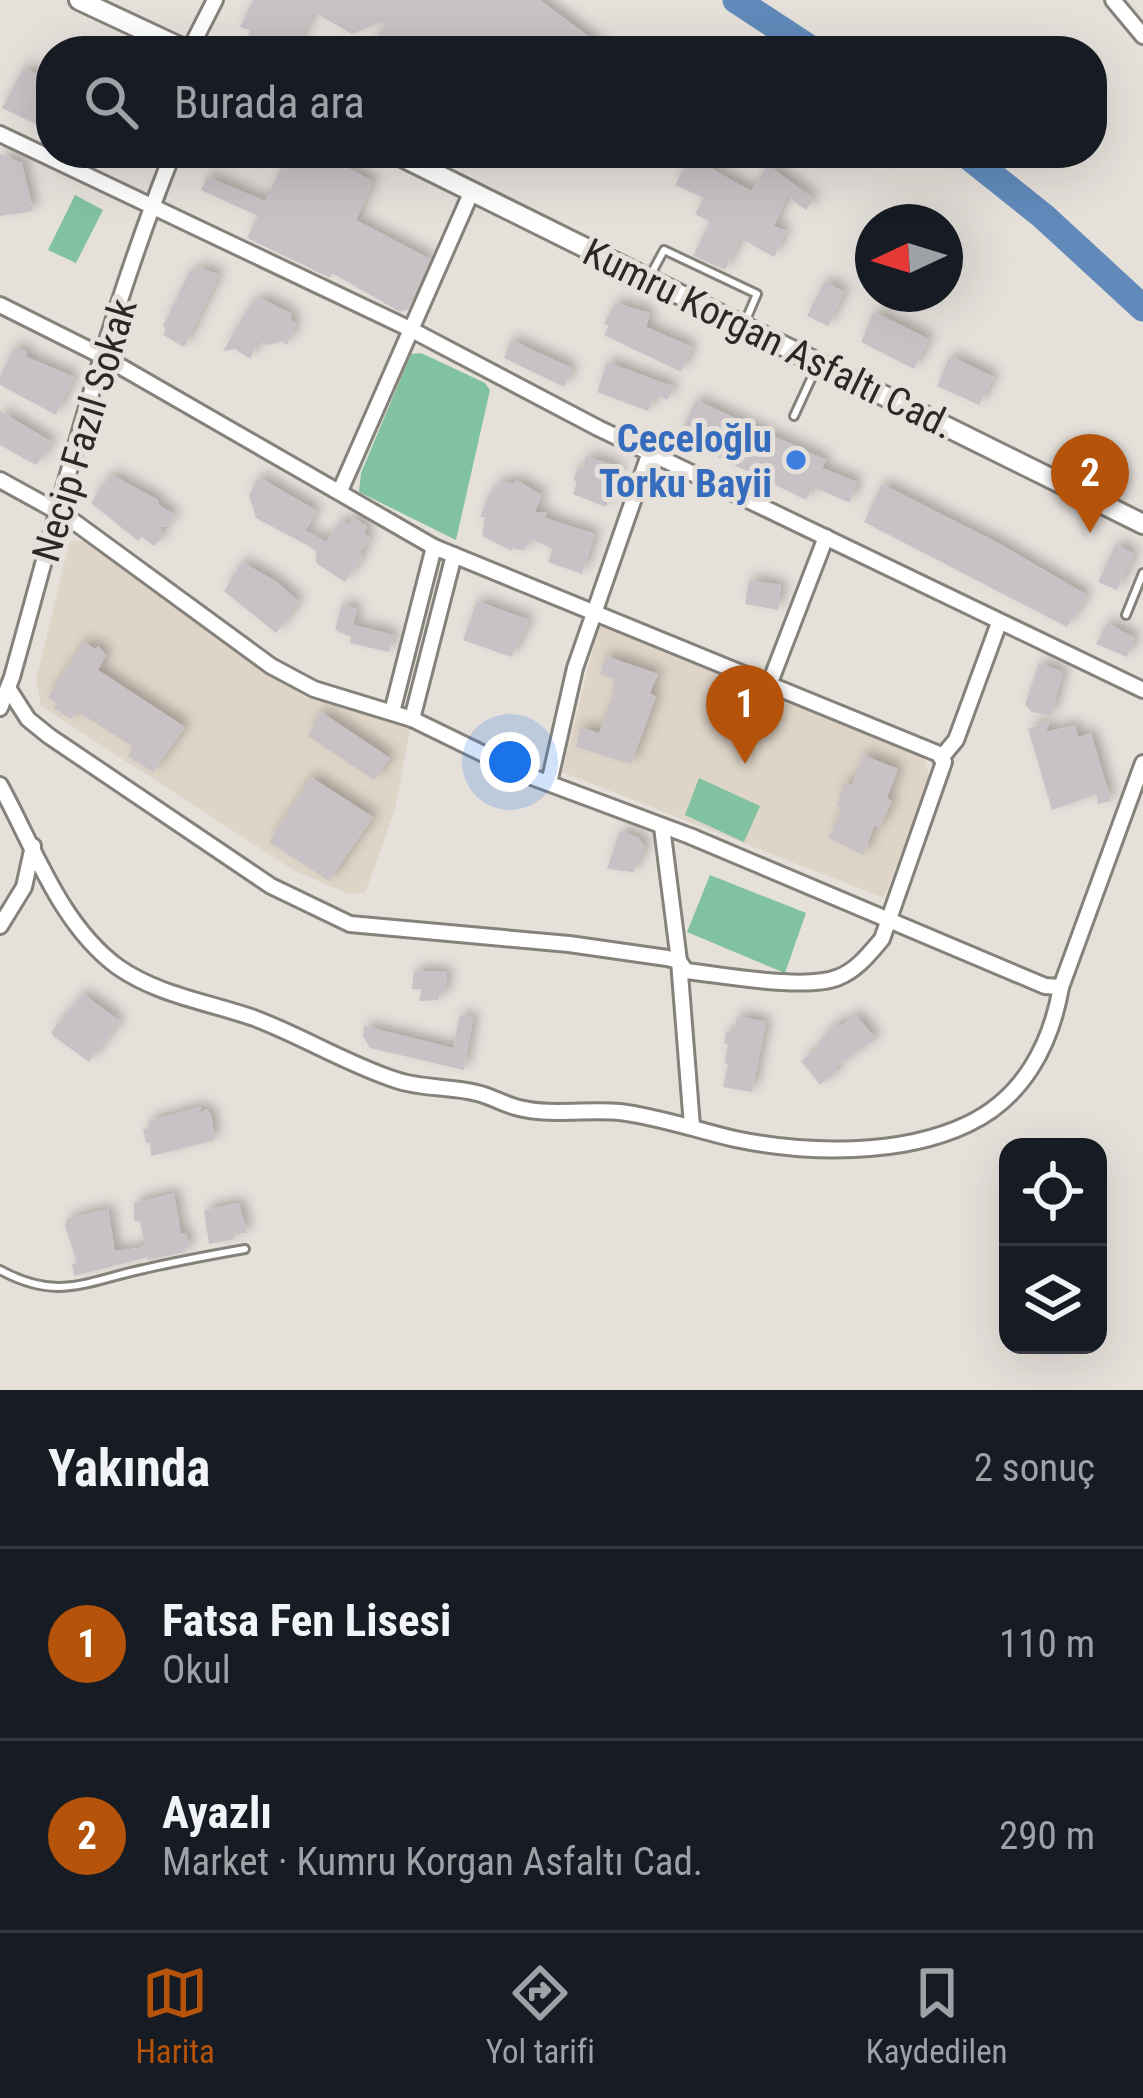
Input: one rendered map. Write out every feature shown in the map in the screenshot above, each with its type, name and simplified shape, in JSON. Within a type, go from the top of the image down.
[{"type":"main road","points":[[87,2],[157,36]]},
{"type":"main road","name":"Kumru Korgan Asfaltı Cad.","points":[[425,168],[1143,524]]},
{"type":"street","points":[[196,36],[215,0]]},
{"type":"street","points":[[1122,3],[1143,36]]},
{"type":"street","points":[[0,134],[36,151]]},
{"type":"street","points":[[72,168],[1143,690]]},
{"type":"street","name":"Necip Fazıl Sokak","points":[[0,708],[104,357],[167,168]]},
{"type":"street","points":[[340,491],[472,191]]},
{"type":"street","points":[[0,304],[104,357],[434,547],[944,762],[882,940],[837,979],[792,982],[686,971],[679,961],[569,944],[350,924],[272,886],[50,736],[28,719],[8,688]]},
{"type":"street","points":[[549,783],[574,668],[650,452]]},
{"type":"street","points":[[0,480],[69,518],[271,666],[314,689],[412,719],[549,783],[1045,986],[1061,987]]},
{"type":"street","points":[[769,685],[826,537]]},
{"type":"street","points":[[392,712],[434,547]]},
{"type":"street","points":[[412,719],[454,555]]},
{"type":"street","points":[[941,758],[956,740],[999,623]]},
{"type":"street","points":[[0,784],[57,895],[86,934],[116,965],[154,987],[255,1019],[401,1082],[478,1093],[521,1109],[615,1112],[736,1139],[814,1148],[902,1144],[965,1126],[1003,1105],[1029,1074],[1054,1022],[1061,987],[1143,764]]},
{"type":"street","points":[[662,827],[692,1126]]},
{"type":"street","points":[[0,926],[24,887],[33,846]]},
{"type":"lane","points":[[648,278],[664,250],[757,294],[743,326]]},
{"type":"lane","points":[[794,416],[818,363]]},
{"type":"lane","points":[[1126,615],[1143,573]]},
{"type":"lane","points":[[0,1270],[43,1287],[82,1287],[138,1270],[245,1249]]},
{"type":"shaded area","points":[[70,541],[90,541],[306,698],[412,719],[395,810],[365,893],[349,894],[295,871],[41,706],[36,679]]},
{"type":"shaded area","points":[[599,626],[923,757],[930,777],[884,898],[562,772]]},
{"type":"green space","points":[[75,195],[103,210],[76,263],[48,250]]},
{"type":"green space","points":[[421,353],[485,383],[490,390],[456,540],[359,492],[361,473],[411,354]]},
{"type":"green space","points":[[699,778],[760,806],[744,842],[685,815]]},
{"type":"green space","points":[[710,875],[806,913],[785,973],[687,932]]},
{"type":"building","points":[[253,0],[540,0],[588,36],[378,36],[388,19],[352,34],[314,12],[302,36],[250,36],[250,30],[240,27]]},
{"type":"building","points":[[24,68],[36,74],[36,124],[2,108]]},
{"type":"building","points":[[0,154],[22,163],[33,211],[0,216]]},
{"type":"building","points":[[282,168],[347,168],[373,181],[356,220],[430,259],[408,309],[400,312],[332,273],[330,278],[247,238],[258,216],[201,190],[207,177],[265,201]]},
{"type":"building","points":[[684,168],[710,168],[751,191],[766,168],[772,168],[814,199],[806,210],[787,196],[774,226],[786,231],[774,257],[740,238],[725,270],[693,256],[710,222],[695,214],[704,198],[675,185]]},
{"type":"building","points":[[199,267],[219,275],[184,347],[163,335],[163,326],[190,271],[195,274]]},
{"type":"building","points":[[825,281],[844,292],[828,326],[807,316]]},
{"type":"building","points":[[260,298],[292,314],[290,319],[296,323],[287,345],[259,340],[250,359],[235,349],[223,351],[252,302]]},
{"type":"building","points":[[615,303],[650,313],[646,327],[692,347],[681,372],[604,335]]},
{"type":"building","points":[[874,312],[929,339],[914,369],[861,342]]},
{"type":"building","points":[[511,340],[572,368],[564,387],[504,358]]},
{"type":"building","points":[[18,347],[27,357],[74,377],[56,415],[0,385],[0,376]]},
{"type":"building","points":[[950,356],[994,377],[979,405],[937,386]]},
{"type":"building","points":[[607,362],[674,387],[667,400],[656,394],[648,411],[597,392]]},
{"type":"building","points":[[696,400],[826,460],[822,468],[857,482],[850,503],[813,487],[806,500],[679,438]]},
{"type":"building","points":[[0,411],[52,442],[36,465],[0,445]]},
{"type":"building","points":[[586,456],[619,467],[606,507],[573,494],[577,481],[573,480]]},
{"type":"building","points":[[114,476],[175,515],[160,527],[163,536],[154,546],[142,537],[138,541],[91,503],[108,477]]},
{"type":"building","points":[[259,477],[317,511],[305,531],[326,542],[341,520],[350,525],[352,517],[367,526],[364,534],[370,538],[345,582],[316,563],[316,550],[256,518],[249,495]]},
{"type":"building","points":[[516,480],[542,495],[535,512],[595,534],[582,574],[548,562],[553,549],[532,539],[523,551],[512,551],[482,536],[485,517],[480,517],[489,494],[502,481],[514,484]]},
{"type":"building","points":[[882,484],[1087,595],[1067,627],[864,522]]},
{"type":"building","points":[[1116,544],[1134,554],[1117,590],[1098,582]]},
{"type":"building","points":[[242,562],[277,582],[299,602],[276,633],[224,591]]},
{"type":"building","points":[[749,580],[781,585],[778,610],[745,604]]},
{"type":"building","points":[[477,601],[529,620],[511,657],[463,640]]},
{"type":"building","points":[[342,604],[357,609],[353,625],[394,635],[389,652],[350,643],[351,637],[335,630]]},
{"type":"building","points":[[1107,623],[1135,638],[1127,657],[1096,644]]},
{"type":"building","points":[[84,642],[95,649],[98,646],[106,655],[98,670],[185,727],[153,772],[128,756],[133,747],[77,711],[71,719],[54,708],[57,703],[48,697]]},
{"type":"building","points":[[606,656],[658,674],[650,693],[656,697],[631,764],[576,747],[581,727],[599,733],[612,700],[615,679],[600,674]]},
{"type":"building","points":[[1039,663],[1063,672],[1051,716],[1032,712],[1025,705]]},
{"type":"building","points":[[321,712],[390,758],[374,780],[308,736]]},
{"type":"building","points":[[1050,721],[1046,732],[1075,725],[1078,737],[1091,733],[1111,801],[1098,804],[1096,794],[1052,810],[1028,729]]},
{"type":"building","points":[[863,755],[898,769],[887,798],[892,801],[879,828],[875,825],[863,855],[829,838],[842,809],[837,805],[845,782],[852,785]]},
{"type":"building","points":[[311,777],[373,817],[329,881],[269,842]]},
{"type":"building","points":[[620,831],[639,838],[645,847],[633,872],[607,869]]},
{"type":"building","points":[[414,971],[447,972],[445,994],[440,993],[439,1000],[419,1001],[422,989],[412,989]]},
{"type":"building","points":[[83,994],[120,1021],[89,1062],[52,1031]]},
{"type":"building","points":[[855,1014],[876,1039],[834,1068],[837,1072],[820,1085],[801,1061],[821,1046],[818,1043],[837,1022],[842,1026]]},
{"type":"building","points":[[460,1015],[473,1018],[464,1070],[370,1048],[363,1036],[364,1026],[453,1048]]},
{"type":"building","points":[[737,1016],[766,1022],[752,1092],[723,1087],[728,1064],[726,1032],[734,1032]]},
{"type":"building","points":[[200,1107],[211,1115],[215,1140],[151,1156],[143,1129],[149,1128],[149,1121]]},
{"type":"building","points":[[174,1193],[181,1234],[186,1233],[190,1247],[186,1252],[74,1276],[72,1264],[77,1263],[67,1219],[108,1209],[115,1251],[139,1248],[145,1245],[140,1221],[134,1221],[134,1203]]},
{"type":"building","points":[[239,1203],[247,1233],[209,1244],[204,1210]]},
{"type":"waterway","points":[[736,0],[791,36]]},
{"type":"waterway","points":[[983,168],[1143,308]]},
{"type":"place","name":"Ceceloğlu Torku Bayii","points":[[796,460]]},
{"type":"place","name":"Ayazlı","points":[[1090,533]]},
{"type":"place","name":"Fatsa Fen Lisesi","points":[[745,764]]}]
